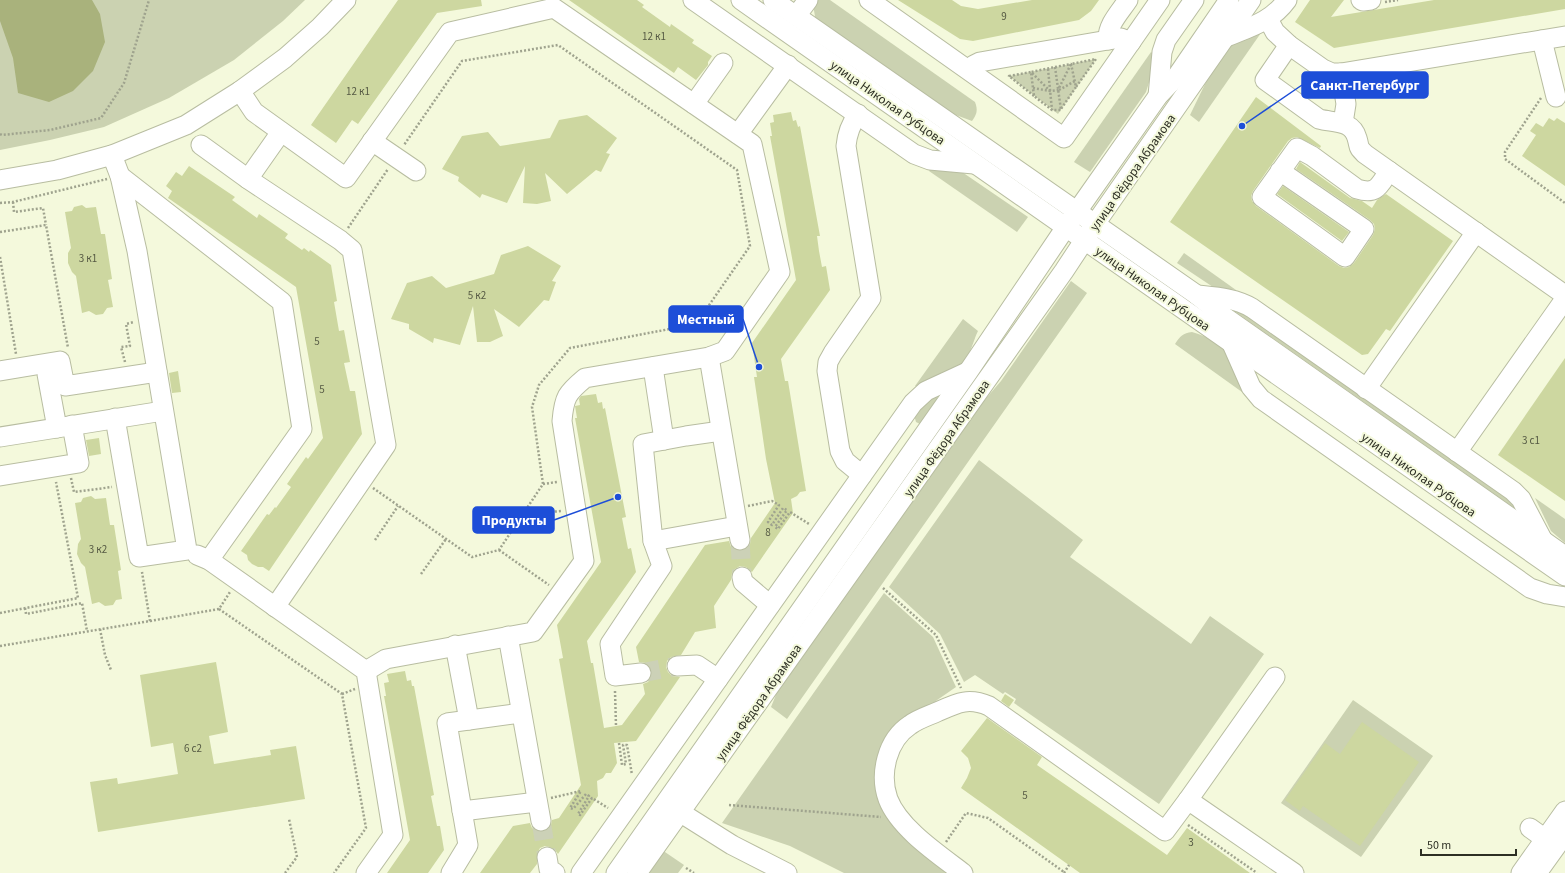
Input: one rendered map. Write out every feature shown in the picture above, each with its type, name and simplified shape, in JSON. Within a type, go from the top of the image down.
[{"type":"street","points":[[0,180],[57,170],[112,155],[186,125],[240,91],[286,58],[320,27],[346,0]]},
{"type":"street","points":[[693,0],[914,154],[930,160],[977,164]]},
{"type":"street","name":"улица Николая Рубцова","points":[[741,0],[1565,576]]},
{"type":"street","name":"улица Николая Рубцова","points":[[773,0],[1197,295],[1222,315],[1565,556]]},
{"type":"street","points":[[796,16],[808,0]]},
{"type":"street","points":[[868,0],[970,70],[1064,138],[1161,0],[1189,7],[1166,40],[1162,52],[1158,96]]},
{"type":"street","points":[[1108,40],[1107,33],[1110,26],[1128,0]]},
{"type":"street","name":"улица Фёдора Абрамова","points":[[637,873],[673,807],[1066,227],[1158,96],[1177,76],[1229,0]]},
{"type":"street","name":"улица Фёдора Абрамова","points":[[616,873],[673,807],[1046,296],[1251,0]]},
{"type":"street","points":[[1226,37],[1268,20],[1276,14],[1287,0]]},
{"type":"street","points":[[240,91],[254,112],[346,178],[450,32],[554,8],[752,144],[780,272],[725,351],[709,357],[585,378],[573,388],[564,403],[562,420],[584,561],[533,632],[455,645],[386,659],[366,671]]},
{"type":"street","points":[[1268,20],[1275,32],[1289,45],[1323,69],[1332,73],[1341,73],[1565,36]]},
{"type":"street","points":[[970,70],[974,64],[980,62],[1121,38],[1131,42]]},
{"type":"street","points":[[1542,40],[1548,98]]},
{"type":"street","points":[[1289,45],[1265,80],[1319,119],[1343,123],[1353,129],[1357,138],[1358,147],[1365,154],[1565,295]]},
{"type":"street","points":[[694,104],[723,63]]},
{"type":"street","points":[[738,134],[788,65]]},
{"type":"street","points":[[1341,73],[1346,104],[1343,123]]},
{"type":"street","points":[[858,114],[847,134],[846,146],[871,298],[832,353],[828,362],[827,371],[840,451],[844,461],[862,475]]},
{"type":"street","points":[[248,179],[281,132]]},
{"type":"street","points":[[372,141],[416,171]]},
{"type":"street","points":[[201,145],[248,179],[340,240],[352,250],[386,445],[275,608]]},
{"type":"street","points":[[1280,172],[1364,229],[1345,257],[1262,196],[1297,148],[1312,156],[1357,189],[1365,192],[1373,191],[1380,185],[1390,171]]},
{"type":"street","points":[[112,155],[120,176],[136,251],[187,550]]},
{"type":"street","points":[[120,176],[282,302],[302,429],[209,560]]},
{"type":"street","points":[[1366,389],[1476,232]]},
{"type":"street","points":[[1197,295],[1218,297],[1244,303],[1513,491],[1521,499],[1544,542]]},
{"type":"street","points":[[1457,452],[1565,299]]},
{"type":"street","points":[[1231,342],[1251,387],[1262,399],[1530,588],[1547,594],[1565,597]]},
{"type":"street","points":[[653,541],[737,525],[709,357]]},
{"type":"street","points":[[0,371],[60,361],[65,386],[157,372]]},
{"type":"street","points":[[653,367],[664,440]]},
{"type":"street","points":[[580,873],[912,403],[926,392],[968,372]]},
{"type":"street","points":[[0,476],[79,463],[64,426],[47,374]]},
{"type":"street","points":[[0,437],[163,411]]},
{"type":"street","points":[[115,418],[139,557],[187,550],[209,560],[366,671],[393,835],[366,873]]},
{"type":"street","points":[[641,673],[615,676],[610,644],[662,566],[653,541],[643,444],[721,431]]},
{"type":"street","points":[[742,576],[743,582],[770,605]]},
{"type":"street","points":[[508,636],[540,821]]},
{"type":"street","points":[[455,645],[469,720]]},
{"type":"street","points":[[678,666],[696,665],[718,679]]},
{"type":"street","points":[[962,873],[911,831],[892,809],[884,785],[886,764],[892,746],[909,726],[953,705],[967,701],[979,702],[989,706],[1165,831],[1275,677]]},
{"type":"street","points":[[451,873],[468,845],[447,724],[521,713]]},
{"type":"street","points":[[1188,800],[1294,873]]},
{"type":"street","points":[[462,811],[537,802]]},
{"type":"street","points":[[673,807],[732,845],[780,872]]},
{"type":"street","points":[[1537,873],[1555,840],[1565,811]]},
{"type":"street","points":[[1530,828],[1555,840]]},
{"type":"street","points":[[1521,873],[1555,840]]},
{"type":"path","points":[[0,134],[50,130],[101,118],[124,83],[149,0]]},
{"type":"path","points":[[340,240],[462,61],[558,45],[737,170],[750,246],[696,324],[570,348],[539,385],[532,407],[543,484],[498,550],[472,557],[362,480]]},
{"type":"path","points":[[1096,59],[1061,110],[1052,110],[1009,76],[1096,59]]},
{"type":"path","points":[[1071,64],[1076,88]]},
{"type":"path","points":[[1058,90],[1071,64]]},
{"type":"path","points":[[1055,67],[1061,110]]},
{"type":"path","points":[[1048,69],[1052,110]]},
{"type":"path","points":[[1031,72],[1050,91]]},
{"type":"path","points":[[1031,72],[1034,96]]},
{"type":"path","points":[[1033,88],[1050,91],[1058,90],[1075,81]]},
{"type":"path","points":[[1548,98],[1505,152],[1505,159],[1565,203]]},
{"type":"path","points":[[0,203],[13,202],[120,176]]},
{"type":"path","points":[[13,202],[14,212],[43,208],[69,354]]},
{"type":"path","points":[[0,232],[46,225]]},
{"type":"path","points":[[0,257],[16,354],[11,355]]},
{"type":"path","points":[[126,324],[130,346],[121,347],[126,368]]},
{"type":"path","points":[[70,472],[74,492],[127,484]]},
{"type":"path","points":[[0,613],[78,598],[54,475]]},
{"type":"path","points":[[737,525],[772,501],[779,505],[768,522],[772,525],[784,508],[787,510],[775,527],[778,529],[790,512],[809,524]]},
{"type":"path","points":[[375,540],[398,506]]},
{"type":"path","points":[[523,514],[576,511]]},
{"type":"path","points":[[421,574],[446,539]]},
{"type":"path","points":[[498,550],[562,593]]},
{"type":"path","points":[[139,557],[150,621]]},
{"type":"path","points":[[220,608],[238,580]]},
{"type":"path","points":[[883,588],[936,635],[967,701]]},
{"type":"path","points":[[25,608],[26,614],[82,603],[87,631]]},
{"type":"path","points":[[0,646],[220,608],[342,694],[366,828],[334,873]]},
{"type":"path","points":[[100,629],[105,655],[111,670]]},
{"type":"path","points":[[615,676],[616,726]]},
{"type":"path","points":[[619,743],[622,765],[626,764],[623,746],[627,745],[632,775]]},
{"type":"path","points":[[537,802],[581,791],[570,808],[572,810],[586,794],[589,796],[578,814],[580,815],[592,798],[609,808]]},
{"type":"path","points":[[729,805],[899,818]]},
{"type":"path","points":[[939,854],[966,813],[988,818],[1064,873],[1069,865]]},
{"type":"path","points":[[1176,816],[1257,873]]},
{"type":"path","points":[[285,873],[296,857],[289,819]]},
{"type":"path","points":[[686,868],[694,873]]},
{"type":"shaded area","points":[[0,0],[305,0],[283,21],[234,60],[169,98],[104,127],[0,150]]},
{"type":"shaded area","points":[[0,0],[92,0],[100,14],[105,42],[93,71],[73,91],[49,102],[18,93],[13,58],[0,21]]},
{"type":"shaded area","points":[[816,0],[830,0],[975,102],[976,112],[972,121],[945,111],[816,22],[813,5]]},
{"type":"shaded area","points":[[1263,30],[1199,122],[1190,115],[1207,80],[1229,48],[1233,44]]},
{"type":"shaded area","points":[[1151,52],[1153,54],[1151,76],[1146,92],[1090,172],[1074,162]]},
{"type":"shaded area","points":[[1096,59],[1058,114],[1009,76]]},
{"type":"shaded area","points":[[931,168],[962,172],[1028,217],[1017,232],[929,171]]},
{"type":"shaded area","points":[[1184,253],[1236,290],[1213,287],[1177,263]]},
{"type":"shaded area","points":[[1071,281],[1087,293],[787,719],[771,707],[782,680],[957,432],[1001,381]]},
{"type":"shaded area","points":[[1230,308],[1241,309],[1512,498],[1520,512]]},
{"type":"shaded area","points":[[963,319],[978,331],[967,357],[958,367],[951,371],[917,387],[915,386]]},
{"type":"shaded area","points":[[1192,332],[1213,341],[1226,353],[1231,360],[1244,389],[1242,392],[1175,344],[1182,335]]},
{"type":"shaded area","points":[[937,397],[937,400],[920,424],[916,422],[914,415],[922,403]]},
{"type":"shaded area","points":[[979,460],[1083,540],[1070,557],[1191,644],[1210,616],[1264,654],[1159,804],[1014,703],[1016,699],[1005,692],[1003,694],[975,675],[964,682],[940,634],[889,587]]},
{"type":"shaded area","points":[[1535,498],[1565,519],[1565,543],[1551,531]]},
{"type":"shaded area","points":[[884,593],[933,637],[956,687],[901,725],[876,774],[949,873],[844,873],[790,846],[722,823]]},
{"type":"shaded area","points":[[1353,700],[1433,756],[1361,857],[1281,803]]},
{"type":"shaded area","points":[[662,850],[684,865],[678,873],[646,873]]},
{"type":"building","points":[[398,0],[481,0],[482,6],[437,13],[358,124],[352,120],[336,143],[311,125]]},
{"type":"building","points":[[569,0],[637,0],[644,5],[642,7],[670,27],[671,24],[694,40],[692,43],[712,56],[708,62],[708,65],[696,80],[678,67],[674,73]]},
{"type":"building","points":[[898,0],[952,0],[961,6],[978,9],[1032,0],[1099,0],[1091,11],[1079,20],[973,41],[960,39]]},
{"type":"building","points":[[1310,0],[1344,0],[1331,17],[1434,0],[1565,0],[1565,9],[1334,48],[1295,22]]},
{"type":"building","points":[[1256,97],[1321,146],[1320,148],[1297,137],[1288,141],[1253,191],[1251,196],[1252,201],[1256,206],[1339,266],[1344,268],[1349,267],[1354,263],[1373,235],[1375,229],[1374,224],[1296,169],[1300,162],[1350,198],[1362,201],[1372,208],[1377,200],[1386,194],[1453,241],[1390,331],[1386,329],[1368,354],[1362,355],[1170,222]]},
{"type":"building","points":[[791,112],[793,121],[796,120],[798,127],[800,126],[820,236],[817,236],[819,251],[822,267],[826,266],[830,290],[781,359],[785,381],[788,381],[806,491],[800,492],[797,496],[791,499],[793,513],[752,572],[746,567],[740,566],[732,573],[731,580],[714,606],[716,628],[695,632],[681,655],[671,657],[667,661],[666,667],[668,672],[672,676],[680,677],[636,741],[614,743],[617,763],[611,773],[606,773],[603,778],[597,781],[598,796],[558,854],[550,847],[545,846],[540,848],[537,854],[537,864],[530,873],[480,873],[513,826],[530,823],[532,828],[537,831],[543,832],[548,830],[552,820],[559,818],[581,785],[559,659],[563,658],[557,625],[601,562],[575,418],[577,418],[575,406],[580,405],[579,399],[581,396],[596,394],[598,403],[602,402],[603,409],[605,408],[626,517],[622,518],[628,549],[631,548],[636,572],[587,641],[591,663],[593,663],[604,728],[622,725],[645,694],[643,684],[648,682],[651,678],[652,671],[650,666],[646,663],[639,662],[636,647],[705,545],[729,541],[731,547],[736,550],[741,551],[747,549],[751,538],[775,503],[766,459],[754,377],[757,377],[752,343],[796,280],[770,136],[772,136],[770,123],[774,122],[773,115]]},
{"type":"building","points":[[587,115],[617,138],[606,153],[610,154],[601,172],[596,170],[567,194],[545,173],[551,201],[537,204],[523,203],[525,166],[507,203],[482,194],[480,198],[458,181],[459,177],[442,169],[462,136],[488,132],[500,146],[550,138],[559,120]]},
{"type":"building","points":[[1549,118],[1554,121],[1557,118],[1565,123],[1565,186],[1522,156],[1536,135],[1530,131],[1536,123],[1543,127]]},
{"type":"building","points":[[189,166],[235,197],[232,200],[257,218],[259,214],[288,234],[285,238],[302,250],[304,248],[309,252],[310,250],[331,265],[337,301],[334,302],[339,331],[344,330],[350,362],[344,363],[350,391],[355,391],[362,434],[269,571],[263,567],[258,567],[252,564],[248,560],[247,555],[241,551],[267,514],[269,515],[275,507],[276,508],[291,487],[287,484],[306,457],[308,459],[323,438],[296,287],[168,198],[172,191],[166,186],[176,172],[182,176]]},
{"type":"building","points":[[1283,186],[1349,232],[1342,241],[1277,194]]},
{"type":"building","points":[[82,205],[86,208],[96,207],[101,234],[105,234],[112,279],[108,280],[113,307],[107,308],[103,314],[96,315],[89,311],[82,313],[76,276],[72,272],[68,263],[68,253],[71,248],[65,212],[72,211],[74,207]]},
{"type":"building","points":[[528,246],[561,266],[552,281],[556,282],[549,301],[544,300],[519,327],[494,309],[503,336],[490,342],[477,342],[473,306],[460,345],[434,338],[433,343],[409,329],[409,324],[391,319],[407,283],[432,276],[446,288],[494,274],[501,255]]},
{"type":"building","points":[[1565,358],[1565,501],[1498,455]]},
{"type":"building","points":[[178,371],[181,392],[172,393],[169,373]]},
{"type":"building","points":[[99,438],[101,454],[89,456],[86,440]]},
{"type":"building","points":[[91,496],[95,499],[106,498],[110,525],[114,525],[121,570],[118,571],[122,599],[116,600],[113,605],[105,606],[99,602],[92,604],[85,567],[81,563],[77,554],[78,544],[81,539],[75,503],[81,502],[83,498]]},
{"type":"building","points":[[216,662],[228,732],[209,736],[214,764],[271,755],[270,750],[296,746],[305,799],[98,832],[90,782],[117,778],[118,784],[178,774],[173,743],[151,747],[140,675]]},
{"type":"building","points":[[405,671],[407,681],[411,680],[412,686],[414,686],[434,795],[431,796],[437,826],[440,826],[444,850],[428,873],[387,873],[410,840],[384,696],[386,696],[384,683],[389,682],[387,674]]},
{"type":"building","points":[[1005,694],[1014,700],[1009,707],[1001,701]]},
{"type":"building","points":[[987,718],[1042,757],[1037,765],[1167,855],[1187,828],[1250,873],[1080,873],[961,788],[971,768],[968,758],[961,751]]},
{"type":"building","points":[[1362,722],[1419,762],[1360,846],[1303,806],[1300,811],[1285,800],[1325,743],[1340,754]]},
{"type":"tunnel","points":[[740,540],[742,577]]},
{"type":"tunnel","points":[[641,673],[677,666]]},
{"type":"tunnel","points":[[541,821],[547,857]]},
{"type":"place","name":"Санкт-Петербург","points":[[1242,126]]},
{"type":"place","name":"Местный","points":[[759,367]]},
{"type":"place","name":"Продукты","points":[[618,497]]}]
